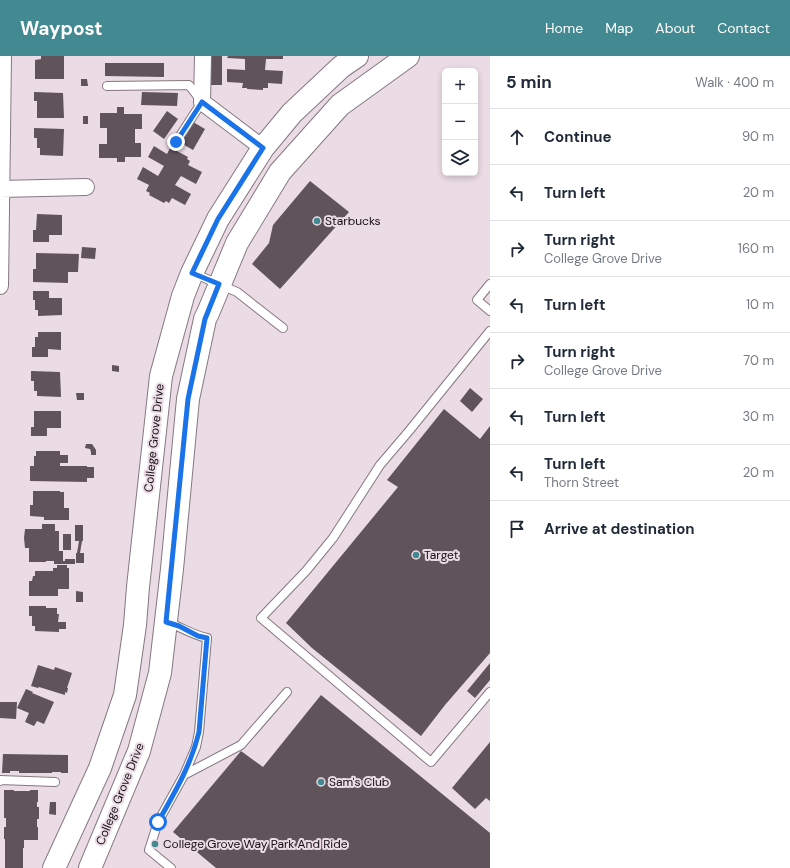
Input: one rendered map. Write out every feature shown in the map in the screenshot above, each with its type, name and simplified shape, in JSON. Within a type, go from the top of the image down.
[{"type":"main road","name":"College Grove Drive","points":[[54,868],[100,768],[125,695],[135,625],[161,376],[183,296],[192,273],[218,219],[263,148],[292,113],[341,67],[357,56]]},
{"type":"main road","name":"College Grove Drive","points":[[90,868],[139,751],[160,673],[188,399],[205,319],[237,243],[280,172],[340,105],[392,63],[408,56]]},
{"type":"main road","points":[[69,868],[73,861],[70,833]]},
{"type":"street","points":[[0,286],[3,56]]},
{"type":"street","points":[[203,56],[202,102],[263,148]]},
{"type":"street","points":[[1,189],[86,187]]},
{"type":"lane","points":[[107,86],[189,85],[202,102],[176,142]]},
{"type":"lane","points":[[192,273],[238,292],[283,328]]},
{"type":"lane","points":[[490,284],[477,300],[490,311]]},
{"type":"lane","points":[[490,331],[410,431],[380,465],[333,538],[306,571],[261,618],[431,762],[490,692]]},
{"type":"lane","points":[[166,622],[179,626],[198,636],[207,638],[199,732],[196,747],[184,775],[158,822],[149,850],[171,868]]},
{"type":"lane","points":[[184,775],[240,745],[287,692]]},
{"type":"lane","points":[[0,781],[55,782]]},
{"type":"building","points":[[41,56],[64,56],[64,79],[35,79],[35,60],[41,59]]},
{"type":"building","points":[[209,56],[222,56],[222,85],[208,85]]},
{"type":"building","points":[[228,56],[283,56],[283,59],[266,59],[265,70],[283,71],[282,84],[268,83],[268,88],[263,88],[263,90],[242,88],[243,83],[227,82],[227,69],[245,70],[245,59],[227,58]]},
{"type":"building","points":[[105,63],[164,63],[164,77],[105,76]]},
{"type":"building","points":[[81,79],[87,79],[88,86],[81,86]]},
{"type":"building","points":[[34,92],[63,93],[64,118],[37,118],[37,101],[34,101]]},
{"type":"building","points":[[142,92],[178,93],[177,106],[141,105]]},
{"type":"building","points":[[117,107],[124,107],[124,114],[142,114],[142,129],[135,129],[135,143],[141,143],[141,157],[125,157],[125,162],[117,162],[117,158],[99,158],[99,144],[107,144],[107,128],[100,128],[100,113],[117,113]]},
{"type":"building","points":[[167,111],[178,119],[164,139],[153,131]]},
{"type":"building","points":[[83,116],[88,116],[88,124],[83,124]]},
{"type":"building","points":[[193,122],[205,129],[193,150],[181,143]]},
{"type":"building","points":[[34,128],[64,129],[63,156],[40,155],[40,148],[37,148],[37,138],[34,138]]},
{"type":"building","points":[[154,146],[167,154],[170,148],[188,157],[187,159],[190,161],[188,165],[202,172],[196,184],[181,176],[175,185],[191,194],[185,205],[172,198],[169,203],[166,201],[164,203],[149,195],[150,193],[146,191],[149,185],[137,179],[143,167],[158,176],[164,166],[148,157]]},
{"type":"building","points":[[310,181],[349,212],[280,289],[252,264],[269,243],[273,225]]},
{"type":"building","points":[[37,214],[62,215],[62,235],[49,235],[49,242],[33,242],[33,230],[36,230]]},
{"type":"building","points":[[82,247],[96,248],[95,259],[81,258]]},
{"type":"building","points":[[36,253],[79,254],[78,272],[68,272],[68,283],[33,282],[33,269],[36,269]]},
{"type":"building","points":[[33,291],[49,291],[49,298],[62,298],[62,315],[38,316],[38,310],[35,310],[35,300],[33,300]]},
{"type":"building","points":[[38,332],[61,332],[61,350],[48,349],[48,357],[32,357],[32,347],[35,347],[35,337],[38,337]]},
{"type":"building","points":[[112,365],[119,366],[119,372],[112,371]]},
{"type":"building","points":[[31,371],[60,372],[61,397],[37,396],[37,391],[34,391],[34,381],[31,381]]},
{"type":"building","points":[[470,388],[483,399],[472,412],[460,401]]},
{"type":"building","points":[[76,393],[84,393],[84,400],[77,400]]},
{"type":"building","name":"Target","points":[[444,409],[480,439],[490,426],[490,653],[445,705],[421,736],[312,648],[286,623],[398,487],[387,480]]},
{"type":"building","points":[[34,411],[61,411],[61,428],[47,428],[47,436],[31,436],[31,427],[34,427]]},
{"type":"building","points":[[86,444],[92,444],[96,450],[96,455],[91,455],[90,449],[85,448]]},
{"type":"building","points":[[36,451],[60,451],[60,455],[68,455],[68,463],[60,463],[60,466],[94,467],[94,478],[87,478],[87,482],[30,481],[30,466],[34,466],[34,456],[36,456]]},
{"type":"building","points":[[33,491],[64,492],[64,508],[69,508],[69,520],[44,520],[44,517],[30,516],[30,505],[33,505]]},
{"type":"building","points":[[42,524],[55,524],[55,531],[59,531],[59,551],[63,551],[63,561],[65,561],[65,559],[75,559],[75,564],[54,564],[54,561],[29,562],[29,548],[25,548],[25,529],[42,529]]},
{"type":"building","points":[[75,525],[83,525],[83,541],[80,553],[84,553],[84,563],[76,563],[76,553],[79,541],[75,541]]},
{"type":"building","points":[[63,534],[71,534],[71,550],[63,550]]},
{"type":"building","points":[[57,565],[67,565],[67,568],[69,568],[69,589],[58,589],[58,596],[29,596],[29,581],[32,581],[33,576],[35,576],[35,571],[53,571],[53,568],[57,568]]},
{"type":"building","points":[[76,591],[83,592],[83,602],[76,602]]},
{"type":"building","points":[[29,606],[46,606],[46,608],[57,608],[57,614],[59,614],[58,622],[66,622],[66,629],[59,629],[59,632],[35,631],[35,626],[32,626],[32,616],[29,616]]},
{"type":"building","points":[[490,663],[490,680],[475,698],[467,691]]},
{"type":"building","points":[[38,665],[54,670],[55,667],[72,673],[67,688],[67,693],[65,692],[65,695],[31,686]]},
{"type":"building","points":[[26,689],[54,702],[44,724],[37,721],[34,726],[25,722],[29,713],[17,708]]},
{"type":"building","name":"Sam's Club","points":[[321,695],[490,833],[490,868],[216,868],[173,832],[241,751],[263,767]]},
{"type":"building","points":[[0,702],[17,702],[16,719],[0,718]]},
{"type":"building","points":[[490,742],[490,801],[486,798],[475,809],[452,788]]},
{"type":"building","points":[[3,754],[68,755],[68,773],[19,773],[19,771],[10,771],[10,773],[2,773]]},
{"type":"building","points":[[4,790],[38,790],[38,840],[24,840],[23,868],[5,868],[4,827],[6,827],[6,818],[4,818]]},
{"type":"building","points":[[50,802],[56,802],[56,815],[49,814]]},
{"type":"place","name":"Starbucks","points":[[317,221]]},
{"type":"place","name":"Target","points":[[416,555]]},
{"type":"place","name":"Sam's Club","points":[[321,782]]},
{"type":"place","name":"College Grove Way Park And Ride","points":[[155,844]]},
{"type":"route","points":[[158,822],[184,775],[196,747],[199,732],[206,663],[207,638],[198,636],[179,626],[166,622],[188,399],[205,319],[219,284],[192,273],[218,219],[263,148],[202,102],[176,142]]}]
